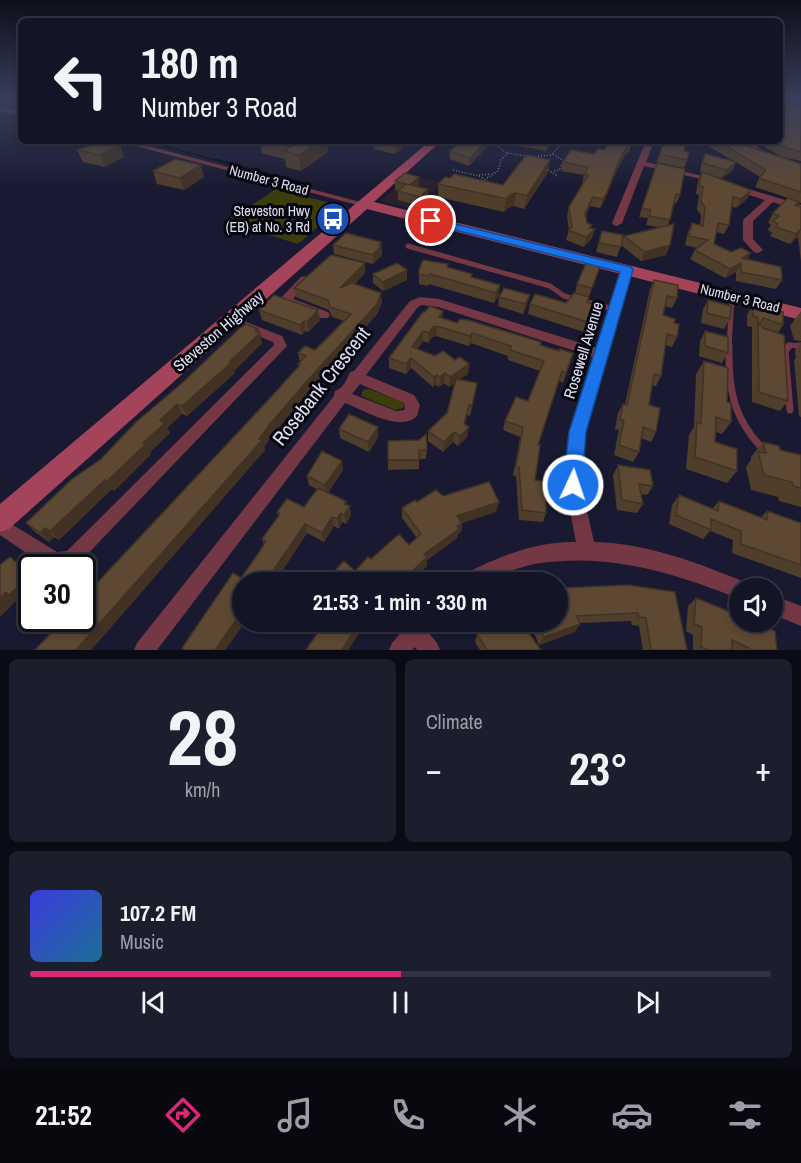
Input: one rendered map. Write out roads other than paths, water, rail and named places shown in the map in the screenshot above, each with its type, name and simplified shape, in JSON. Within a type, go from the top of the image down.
[{"type":"main road","name":"Steveston Highway","points":[[0,522],[433,144]]},
{"type":"main road","name":"Number 3 Road","points":[[364,204],[801,314]]},
{"type":"street","name":"Number 3 Road","points":[[133,144],[364,204]]},
{"type":"street","points":[[616,223],[649,144]]},
{"type":"street","points":[[753,144],[756,150],[773,157]]},
{"type":"street","points":[[641,163],[702,177],[801,208]]},
{"type":"street","points":[[758,250],[748,240],[748,220],[771,199]]},
{"type":"street","name":"Rosewell Avenue","points":[[585,548],[573,485],[577,432],[627,270]]},
{"type":"street","points":[[311,273],[290,293],[286,301],[324,315]]},
{"type":"street","points":[[270,286],[290,293]]},
{"type":"street","name":"Rosebank Crescent","points":[[144,650],[408,308],[420,301],[439,303],[600,354]]},
{"type":"street","points":[[0,522],[54,561],[63,562],[73,557],[281,346],[278,339],[231,320]]},
{"type":"street","points":[[340,395],[399,418],[407,417],[412,412],[413,405],[409,399],[356,376]]},
{"type":"street","points":[[487,572],[538,554],[585,548],[656,559],[729,586]]},
{"type":"street","points":[[783,609],[801,616]]},
{"type":"street","points":[[399,650],[414,632]]},
{"type":"street","points":[[422,632],[430,650]]},
{"type":"lane","points":[[408,246],[550,286],[564,296],[614,309]]},
{"type":"lane","points":[[732,296],[730,374],[733,405],[741,422],[758,446],[770,455]]},
{"type":"lane","points":[[782,341],[801,346]]},
{"type":"lane","points":[[790,410],[785,354],[787,347],[792,345]]},
{"type":"waterway","points":[[155,144],[223,162]]},
{"type":"waterway","points":[[217,160],[307,184]]},
{"type":"place","name":"Steveston Hwy (EB) at No. 3 Rd","points":[[333,219]]}]
